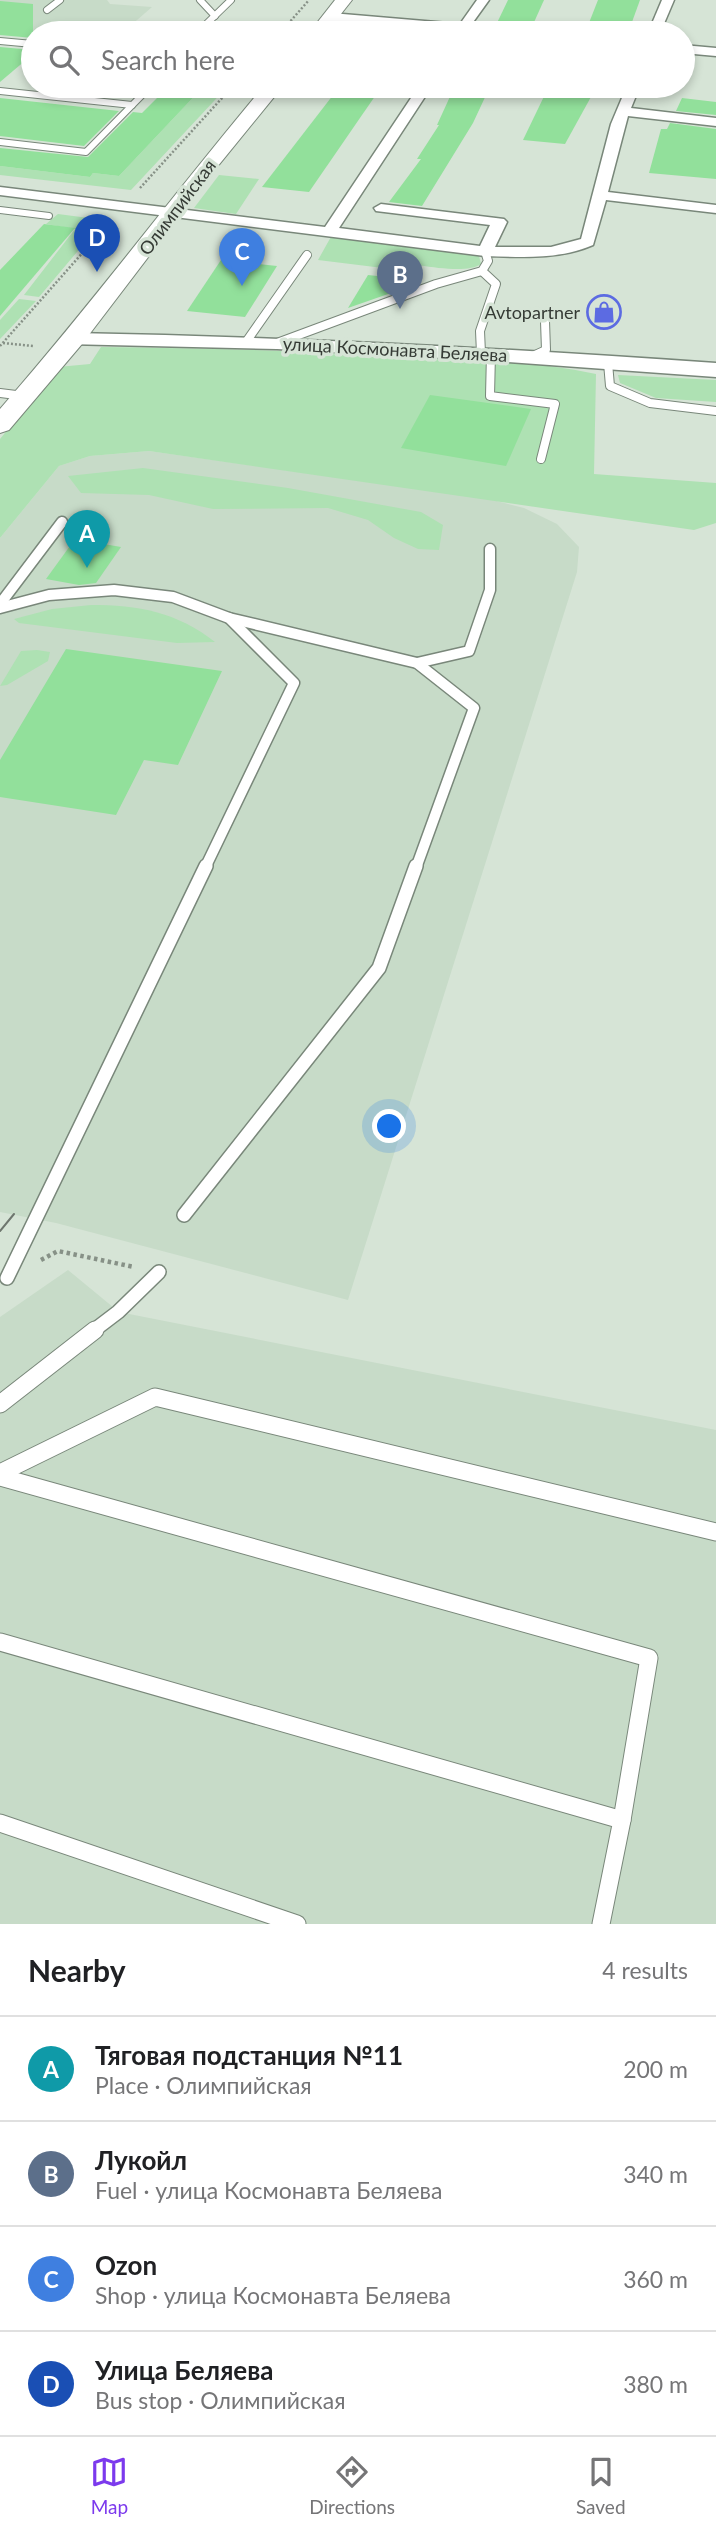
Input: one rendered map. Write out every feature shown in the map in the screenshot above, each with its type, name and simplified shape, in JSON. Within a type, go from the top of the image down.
[{"type":"main road","points":[[328,21],[344,0]]},
{"type":"main road","name":"Олимпийская","points":[[0,425],[74,339],[206,168],[264,98]]},
{"type":"street","points":[[468,21],[483,0]]},
{"type":"street","points":[[659,21],[668,0]]},
{"type":"street","points":[[331,17],[368,21]]},
{"type":"street","points":[[695,50],[716,52]]},
{"type":"street","points":[[330,230],[417,98]]},
{"type":"street","points":[[0,191],[485,251],[551,253],[573,249],[588,242],[629,98]]},
{"type":"street","points":[[624,111],[716,122]]},
{"type":"street","points":[[600,195],[716,209]]},
{"type":"street","points":[[381,208],[499,222],[485,251]]},
{"type":"street","name":"улица Космонавта Беляева","points":[[74,339],[277,343],[486,353],[716,370]]},
{"type":"lane","points":[[47,10],[60,0]]},
{"type":"lane","points":[[200,0],[215,16]]},
{"type":"lane","points":[[210,21],[230,0]]},
{"type":"lane","points":[[0,41],[21,43]]},
{"type":"lane","points":[[0,91],[21,93]]},
{"type":"lane","points":[[66,98],[132,105]]},
{"type":"lane","points":[[0,142],[86,152],[139,98]]},
{"type":"lane","points":[[0,210],[49,216]]},
{"type":"lane","points":[[277,343],[436,284],[482,271],[488,261],[485,251]]},
{"type":"lane","points":[[246,342],[307,256]]},
{"type":"lane","points":[[482,271],[496,284],[480,331],[486,353],[490,396],[555,404],[541,459]]},
{"type":"lane","points":[[534,356],[546,350],[545,321]]},
{"type":"lane","points":[[608,362],[610,386],[650,403],[716,411]]},
{"type":"lane","points":[[0,393],[24,396]]},
{"type":"lane","points":[[0,606],[62,522]]},
{"type":"lane","points":[[417,663],[469,651],[490,590],[490,549]]},
{"type":"lane","points":[[0,606],[49,595],[114,590],[173,597],[229,618],[417,663],[474,708],[379,968],[184,1215]]},
{"type":"lane","points":[[7,1278],[295,682],[229,618]]},
{"type":"lane","points":[[0,1404],[118,1312],[159,1272]]},
{"type":"lane","points":[[0,1475],[155,1397],[716,1532]]},
{"type":"lane","points":[[0,1475],[649,1658],[622,1820],[601,1924]]},
{"type":"lane","points":[[0,1642],[622,1820]]},
{"type":"lane","points":[[0,1823],[297,1924]]},
{"type":"path","points":[[291,21],[309,0]]},
{"type":"path","points":[[7,1278],[58,1251],[159,1272]]},
{"type":"shaded area","points":[[0,0],[107,0],[110,4],[152,7],[136,21],[21,21],[21,36],[0,33]]},
{"type":"shaded area","points":[[149,451],[489,499],[524,508],[557,524],[579,547],[577,572],[348,1300],[56,1223],[0,1212],[0,538],[59,466],[90,456]]},
{"type":"shaded area","points":[[68,1270],[119,1312],[716,1430],[716,1924],[0,1924],[0,1317]]},
{"type":"green space","points":[[193,98],[217,98],[131,190],[0,175],[0,166],[90,177],[93,173],[119,176]]},
{"type":"green space","points":[[219,175],[259,179],[236,214],[194,208]]},
{"type":"green space","points":[[58,214],[104,220],[39,297],[24,295],[75,229],[46,224]]},
{"type":"green space","points":[[332,235],[470,253],[479,256],[481,264],[450,269],[388,260],[383,268],[318,260]]},
{"type":"green space","points":[[19,299],[36,301],[0,339],[0,320]]},
{"type":"green space","points":[[101,347],[453,358],[525,363],[596,374],[594,474],[716,483],[716,523],[694,530],[149,451],[90,456],[59,466],[0,538],[0,439],[58,367],[90,364]]},
{"type":"green space","points":[[618,375],[716,380],[716,402],[656,398],[620,383]]},
{"type":"green space","points":[[143,468],[288,488],[421,512],[443,525],[439,550],[418,549],[394,538],[368,520],[328,508],[213,509],[149,495],[81,493],[68,476]]},
{"type":"green space","points":[[91,605],[156,612],[186,624],[215,642],[177,643],[19,623],[14,619],[52,609]]},
{"type":"green space","points":[[21,651],[50,652],[48,661],[7,685],[0,686]]},
{"type":"building","points":[[508,0],[544,0],[535,21],[498,21]]},
{"type":"building","points":[[598,0],[640,0],[632,21],[590,21]]},
{"type":"building","points":[[0,1],[33,4],[33,21],[21,21],[21,37],[0,35]]},
{"type":"building","points":[[0,47],[21,49],[21,64],[0,82]]},
{"type":"building","points":[[0,98],[119,111],[84,146],[0,136]]},
{"type":"building","points":[[157,98],[193,98],[119,176],[93,173],[90,177],[0,166],[0,148],[88,157],[133,112],[142,113]]},
{"type":"building","points":[[331,98],[374,98],[309,192],[262,187]]},
{"type":"building","points":[[449,98],[485,98],[473,123],[422,206],[389,202],[421,159],[417,159]]},
{"type":"building","points":[[543,98],[590,98],[565,144],[523,140]]},
{"type":"building","points":[[682,98],[716,102],[716,115],[676,111]]},
{"type":"building","points":[[670,123],[716,129],[716,179],[649,173],[661,129],[667,129]]},
{"type":"building","points":[[44,224],[75,228],[0,316],[0,270]]},
{"type":"building","points":[[221,260],[277,266],[245,317],[187,311]]},
{"type":"building","points":[[368,275],[414,280],[411,286],[348,308]]},
{"type":"building","points":[[430,395],[531,409],[506,466],[401,448]]},
{"type":"building","points":[[75,539],[121,547],[96,583],[79,585],[46,579]]},
{"type":"building","points":[[66,649],[222,671],[178,765],[144,760],[116,815],[0,797],[0,760]]},
{"type":"tram line","points":[[0,1231],[14,1214]]},
{"type":"place","name":"Улица Беляева","points":[[97,272]]},
{"type":"place","name":"Ozon","points":[[242,286]]},
{"type":"place","name":"Лукойл","points":[[400,309]]},
{"type":"place","name":"Avtopartner","points":[[604,312]]},
{"type":"place","name":"Тяговая подстанция №11","points":[[87,568]]}]
